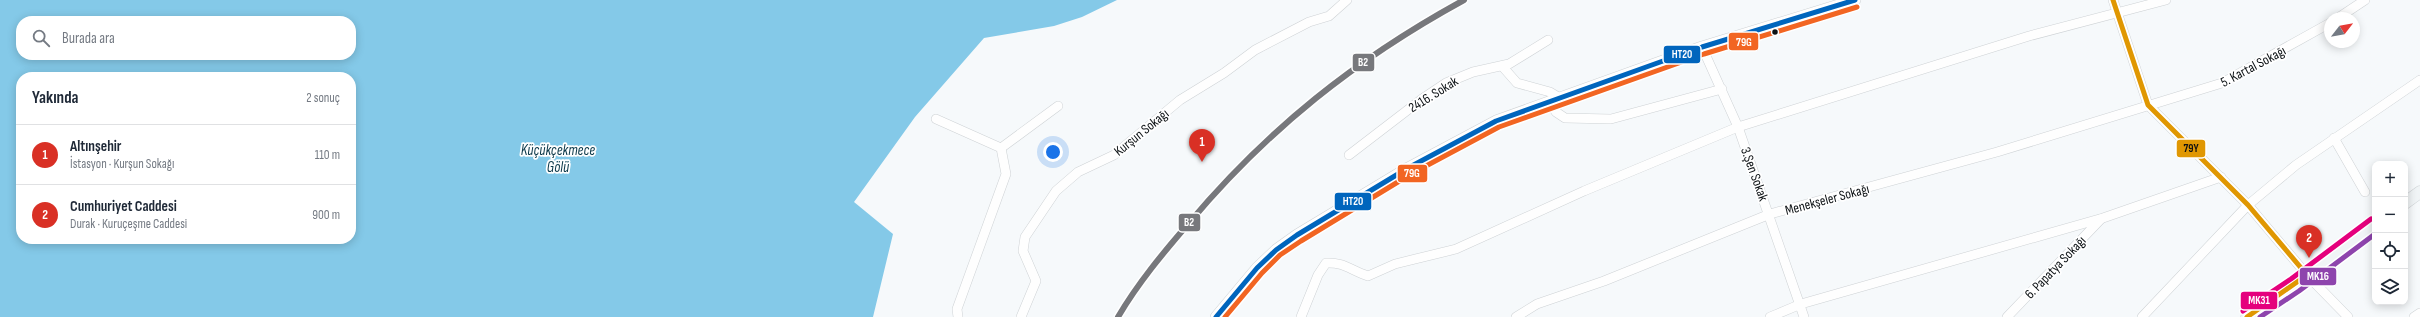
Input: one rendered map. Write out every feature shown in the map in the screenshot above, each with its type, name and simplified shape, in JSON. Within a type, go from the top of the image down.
[{"type":"main road","points":[[2408,201],[2420,192]]},
{"type":"main road","points":[[2247,317],[2295,285],[2372,227]]},
{"type":"street","name":"Kurşun Sokağı","points":[[1021,317],[1036,281],[1023,251],[1026,237],[1056,191],[1078,172],[1114,155],[1180,100],[1224,73],[1255,50],[1308,22],[1329,16],[1347,0]]},
{"type":"street","points":[[1216,317],[1257,268],[1276,250],[1297,234],[1468,135],[1496,121],[1702,47],[1855,0]]},
{"type":"street","points":[[2113,0],[2148,105],[2248,205],[2308,275],[2348,317]]},
{"type":"street","points":[[1301,317],[1318,275],[1326,263],[1340,262],[1353,271],[1368,276],[1395,264],[1456,249],[1584,191],[1738,127],[2029,36],[2166,0]]},
{"type":"street","points":[[2347,12],[2364,0]]},
{"type":"street","name":"5. Kartal Sokağı","points":[[2148,105],[2222,84],[2324,26]]},
{"type":"street","name":"2416. Sokak","points":[[1349,155],[1422,98],[1446,83],[1473,72],[1502,66],[1548,40]]},
{"type":"street","name":"3.Şen Sokak","points":[[1702,47],[1738,127],[1770,214],[1801,304],[1804,317]]},
{"type":"street","points":[[1502,66],[1517,83],[1550,92],[1560,98]]},
{"type":"street","points":[[2142,317],[2248,205],[2296,165],[2420,80]]},
{"type":"street","points":[[1549,101],[1556,112],[1565,118],[1611,119],[1722,89]]},
{"type":"street","name":"Menekşeler Sokağı","points":[[1516,317],[1537,304],[1604,281],[1770,214],[1968,160],[2148,105]]},
{"type":"street","points":[[1001,148],[1058,106]]},
{"type":"street","points":[[936,119],[1001,148]]},
{"type":"street","points":[[2334,138],[2365,192]]},
{"type":"street","points":[[958,317],[959,302],[1006,174],[1001,148]]},
{"type":"street","points":[[1770,317],[1801,304],[2103,218],[2221,178]]},
{"type":"street","name":"6. Papatya Sokağı","points":[[2007,317],[2103,218]]},
{"type":"street","points":[[2414,317],[2420,313]]},
{"type":"water","name":"Küçükçekmece Gölü","points":[[0,0],[1117,0],[1082,17],[1054,26],[984,38],[915,117],[854,202],[893,234],[873,317],[0,317]]},
{"type":"transit line","name":"B2","points":[[1118,317],[1151,268],[1189,223],[1219,189],[1282,127],[1350,72],[1424,23],[1464,0]]},
{"type":"transit line","name":"HT20","points":[[1216,317],[1257,268],[1276,250],[1297,235],[1408,168],[1496,121],[1702,47],[1855,0]]},
{"type":"transit line","name":"79Y","points":[[2113,0],[2148,105],[2248,205],[2307,275]]},
{"type":"transit line","name":"79G","points":[[1225,317],[1262,273],[1280,255],[1411,174],[1499,127],[1704,54],[1857,7]]},
{"type":"transit line","name":"MK31","points":[[2243,311],[2291,279],[2371,219]]},
{"type":"transit line","name":"MK16","points":[[2260,317],[2299,291],[2372,236]]},
{"type":"transit line","name":"79Y","points":[[2247,317],[2307,275]]},
{"type":"place","name":"Altınşehir","points":[[1202,162]]},
{"type":"place","name":"Cumhuriyet Caddesi","points":[[2309,258]]}]
